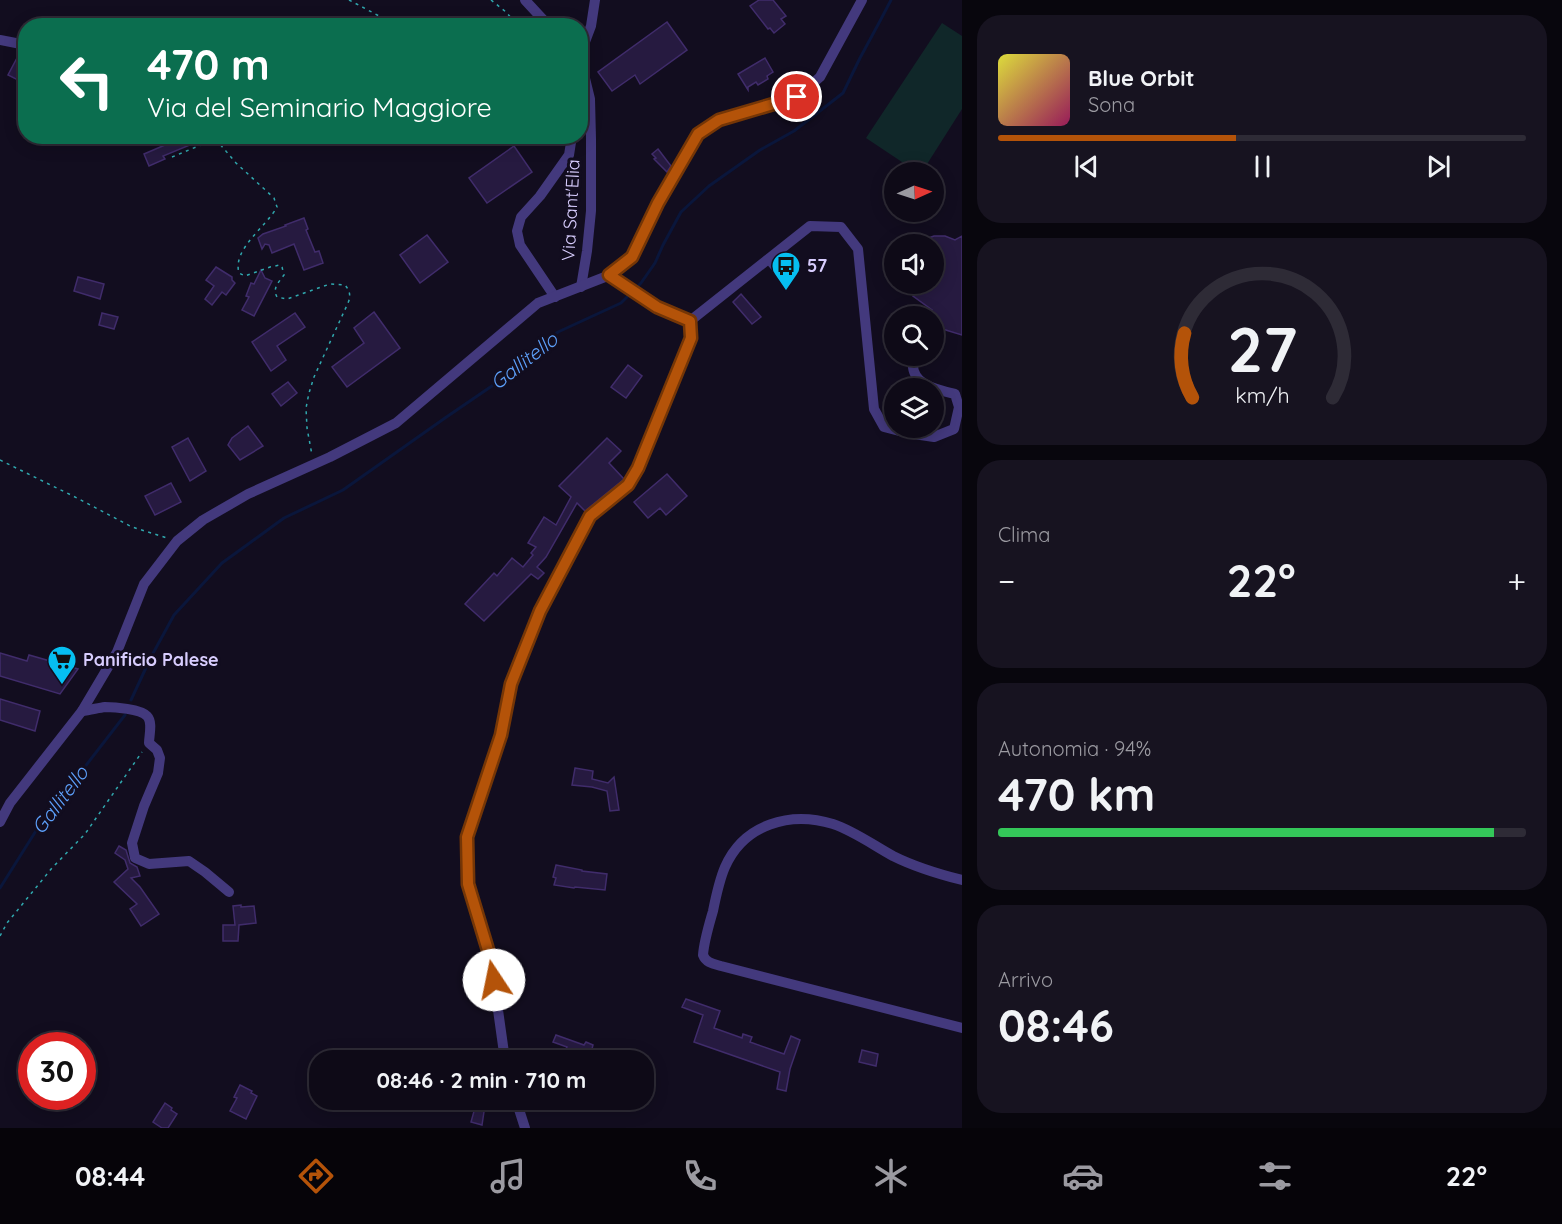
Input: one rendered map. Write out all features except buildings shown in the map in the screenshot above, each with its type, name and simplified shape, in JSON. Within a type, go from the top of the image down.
[{"type":"street","points":[[525,0],[542,18]]},
{"type":"street","name":"Via Sant'Elia","points":[[588,34],[595,0]]},
{"type":"street","points":[[0,822],[10,803],[82,711],[117,652],[144,584],[177,541],[203,520],[248,494],[313,465],[396,423],[538,303],[613,277],[632,257],[658,203],[698,134],[719,120],[797,97],[820,77],[862,0]]},
{"type":"street","points":[[0,40],[18,43]]},
{"type":"street","name":"Via Sant'Elia","points":[[581,287],[591,211],[588,91]]},
{"type":"street","name":"Via Sant'Elia","points":[[588,95],[590,99]]},
{"type":"street","points":[[555,297],[520,245],[517,231],[521,217],[540,196],[568,155],[570,144]]},
{"type":"street","points":[[690,321],[810,226],[841,227],[858,249],[874,409],[884,427],[934,437],[954,429],[962,419]]},
{"type":"street","points":[[769,259],[785,278]]},
{"type":"street","points":[[613,277],[657,307],[690,321]]},
{"type":"street","points":[[504,1050],[491,960],[468,884],[467,837],[501,735],[511,684],[540,611],[590,516],[628,485],[638,468],[691,338],[690,321]]},
{"type":"street","points":[[912,366],[916,377],[924,384],[955,394],[959,407],[954,429]]},
{"type":"street","points":[[82,711],[107,707],[123,708],[148,716],[149,743],[157,750],[160,758],[158,773],[132,843],[135,858],[149,864],[189,861],[228,892]]},
{"type":"street","points":[[962,880],[941,875],[895,857],[834,825],[798,818],[779,821],[765,826],[748,837],[730,857],[720,882],[703,956],[708,962],[721,966],[962,1028]]},
{"type":"street","points":[[519,1110],[525,1128]]},
{"type":"path","points":[[349,0],[383,18]]},
{"type":"path","points":[[491,0],[511,18]]},
{"type":"path","points":[[171,157],[203,144]]},
{"type":"path","points":[[220,144],[236,163],[274,198],[277,207],[241,255],[237,266],[239,273],[244,276],[280,265],[284,275],[275,288],[275,293],[282,299],[330,284],[345,285],[349,290],[348,303],[309,393],[306,408],[307,428],[313,465]]},
{"type":"path","points":[[0,460],[132,527],[177,541]]},
{"type":"path","points":[[0,936],[7,923],[52,868],[85,834],[119,782],[149,743]]},
{"type":"green space","points":[[942,23],[962,36],[962,109],[928,162],[902,162],[866,138]]},
{"type":"waterway","name":"Gallitello","points":[[131,700],[174,615],[222,563],[284,518],[343,490],[508,375],[558,332],[621,303],[641,283],[655,263],[681,212],[709,186],[760,150],[794,131],[843,93],[891,0]]},
{"type":"waterway","name":"Gallitello","points":[[0,888],[39,826],[125,715]]},
{"type":"place","name":"57","points":[[786,292]]},
{"type":"place","name":"Panificio Palese","points":[[62,686]]},
{"type":"route","points":[[494,980],[491,960],[468,884],[467,837],[501,735],[511,684],[540,611],[590,516],[628,485],[638,468],[691,338],[690,321],[657,307],[609,275],[632,257],[658,203],[698,134],[719,120],[797,97]]}]
